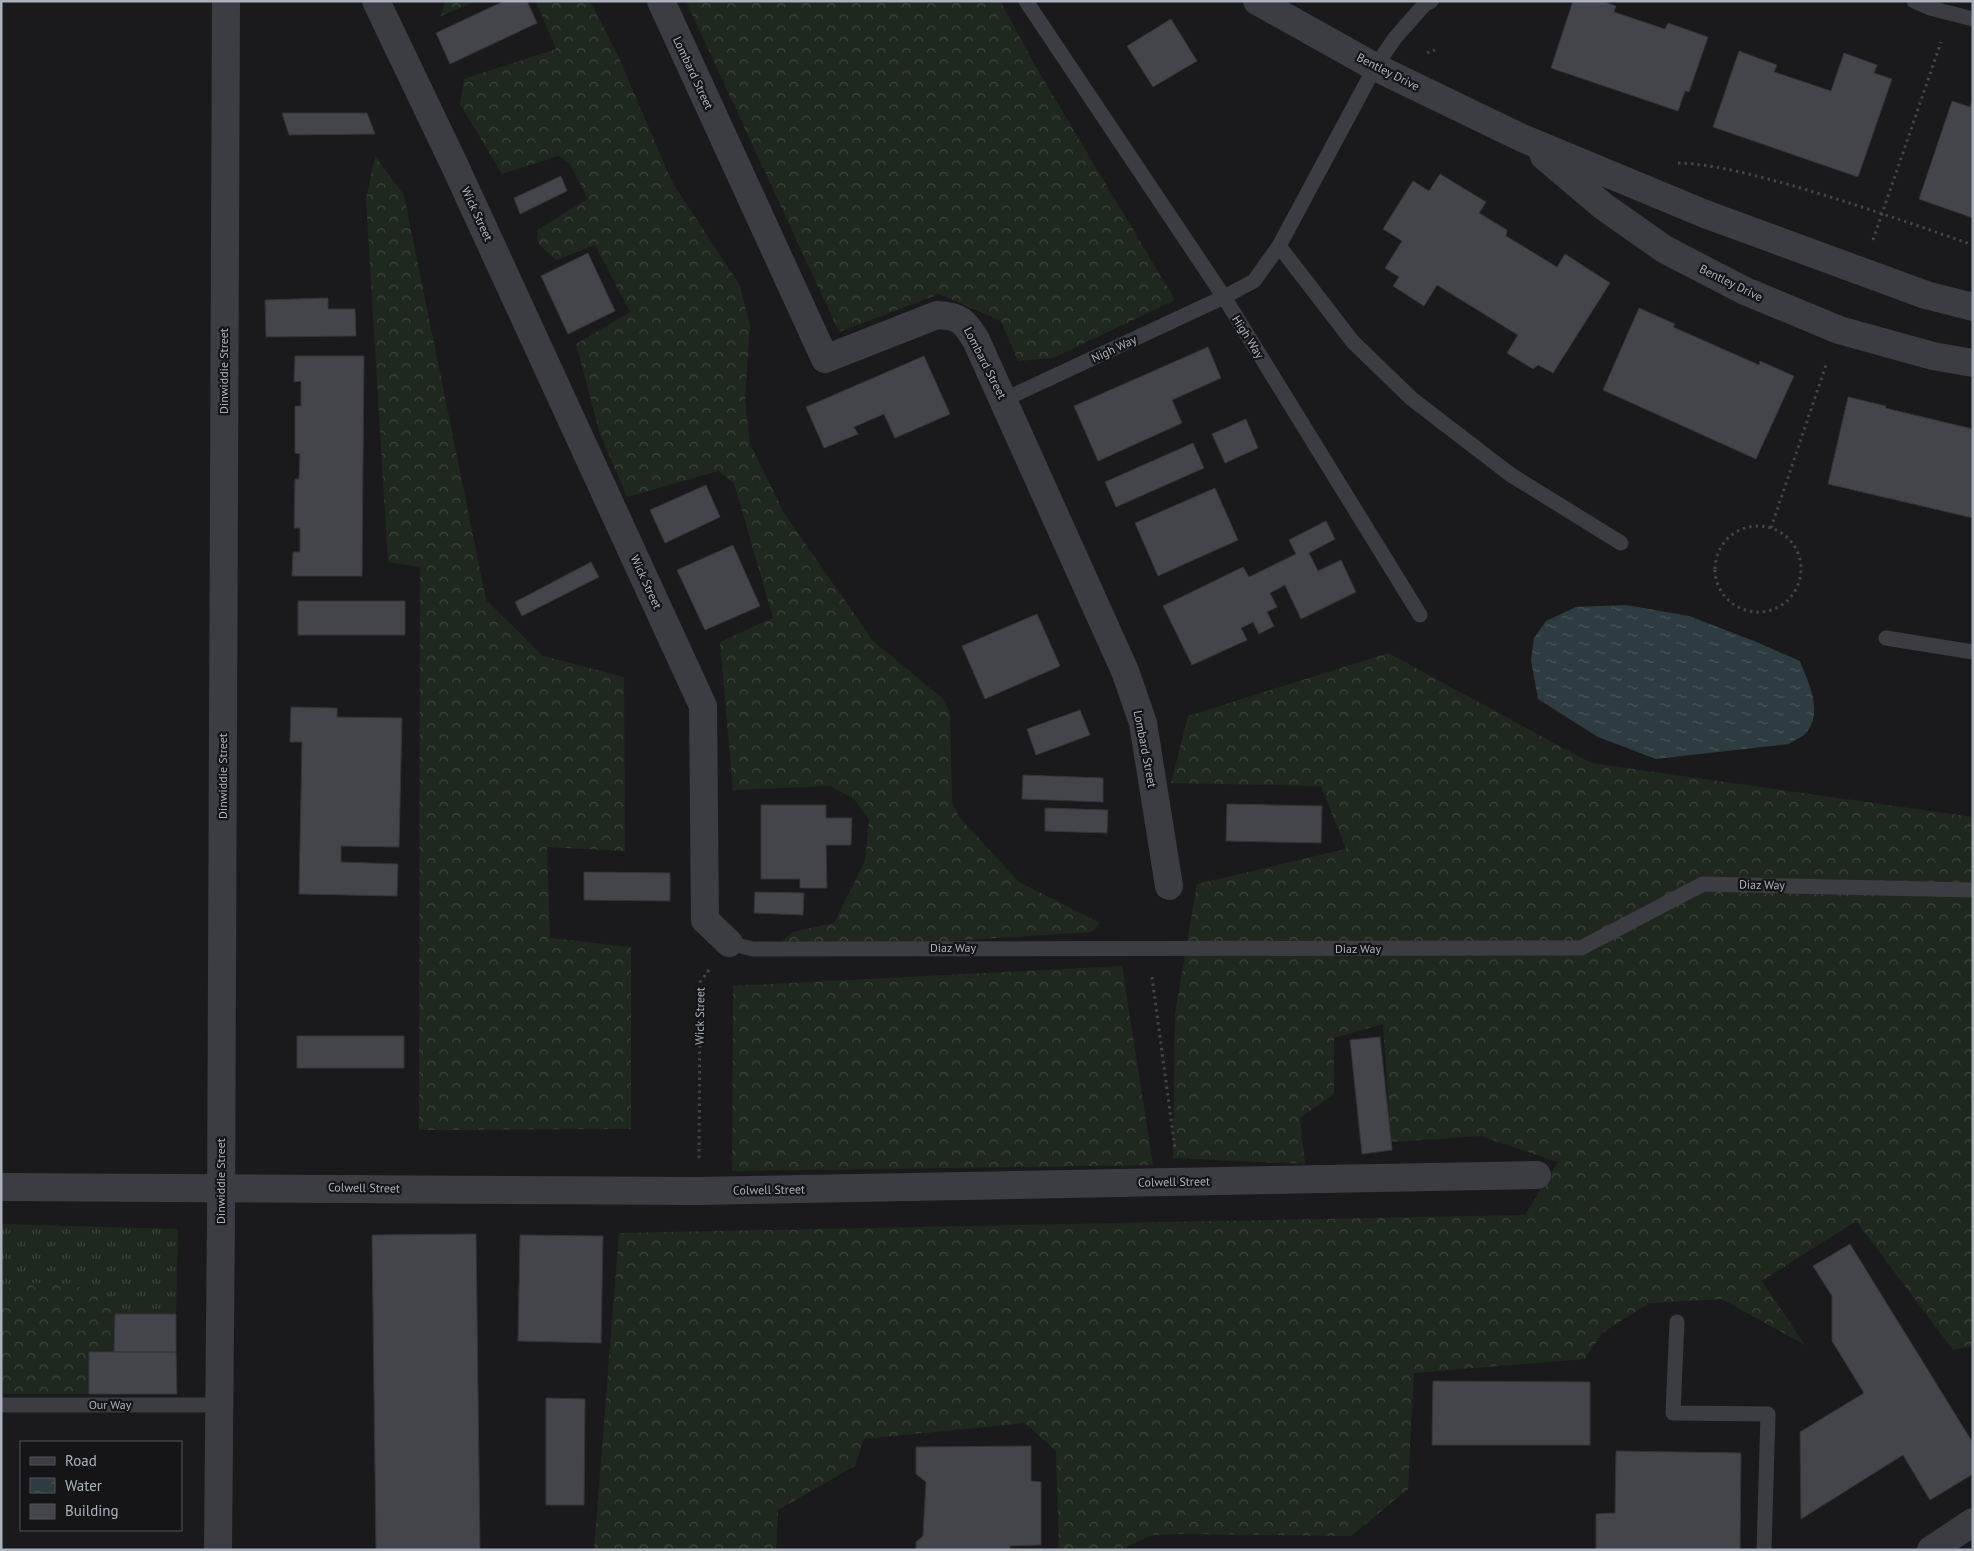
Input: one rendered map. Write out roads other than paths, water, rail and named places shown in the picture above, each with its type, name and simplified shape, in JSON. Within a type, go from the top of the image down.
[{"type":"street","name":"Dinwiddie Street","points":[[218,1550],[226,1]]},
{"type":"street","name":"Wick Street","points":[[376,1],[454,164],[703,706],[705,920],[729,943]]},
{"type":"street","name":"Lombard Street","points":[[661,1],[824,359],[937,315],[952,316],[966,323],[976,340],[1125,671],[1143,723],[1169,886]]},
{"type":"street","name":"Bentley Drive","points":[[1257,1],[1375,67],[1522,138],[1714,218],[1926,295],[1973,307]]},
{"type":"street","name":"Bentley Drive","points":[[1522,138],[1603,206],[1664,249],[1745,291],[1839,330],[1933,356],[1973,362]]},
{"type":"street","name":"Colwell Street","points":[[1,1187],[699,1191],[1537,1175]]},
{"type":"street","points":[[1931,1550],[1973,1522]]},
{"type":"lane","name":"High Way","points":[[1026,1],[1224,297],[1420,615]]},
{"type":"lane","points":[[1224,297],[1254,281],[1279,246],[1375,67],[1395,38],[1424,5],[1430,1]]},
{"type":"lane","points":[[1914,1],[1930,8],[1973,19]]},
{"type":"lane","points":[[1279,246],[1354,342],[1412,399],[1511,475],[1621,543]]},
{"type":"lane","name":"Nigh Way","points":[[1004,400],[1224,297]]},
{"type":"lane","points":[[1886,638],[1973,652]]},
{"type":"lane","name":"Diaz Way","points":[[729,943],[753,949],[1581,948],[1703,884],[1973,890]]},
{"type":"lane","points":[[1677,1322],[1673,1413],[1768,1414],[1764,1550]]},
{"type":"lane","name":"Our Way","points":[[1,1405],[219,1405]]},
{"type":"water","points":[[1626,605],[1689,616],[1800,661],[1813,697],[1814,706],[1814,716],[1806,733],[1789,744],[1656,759],[1598,737],[1538,699],[1531,660],[1534,638],[1546,621],[1576,607]]}]
